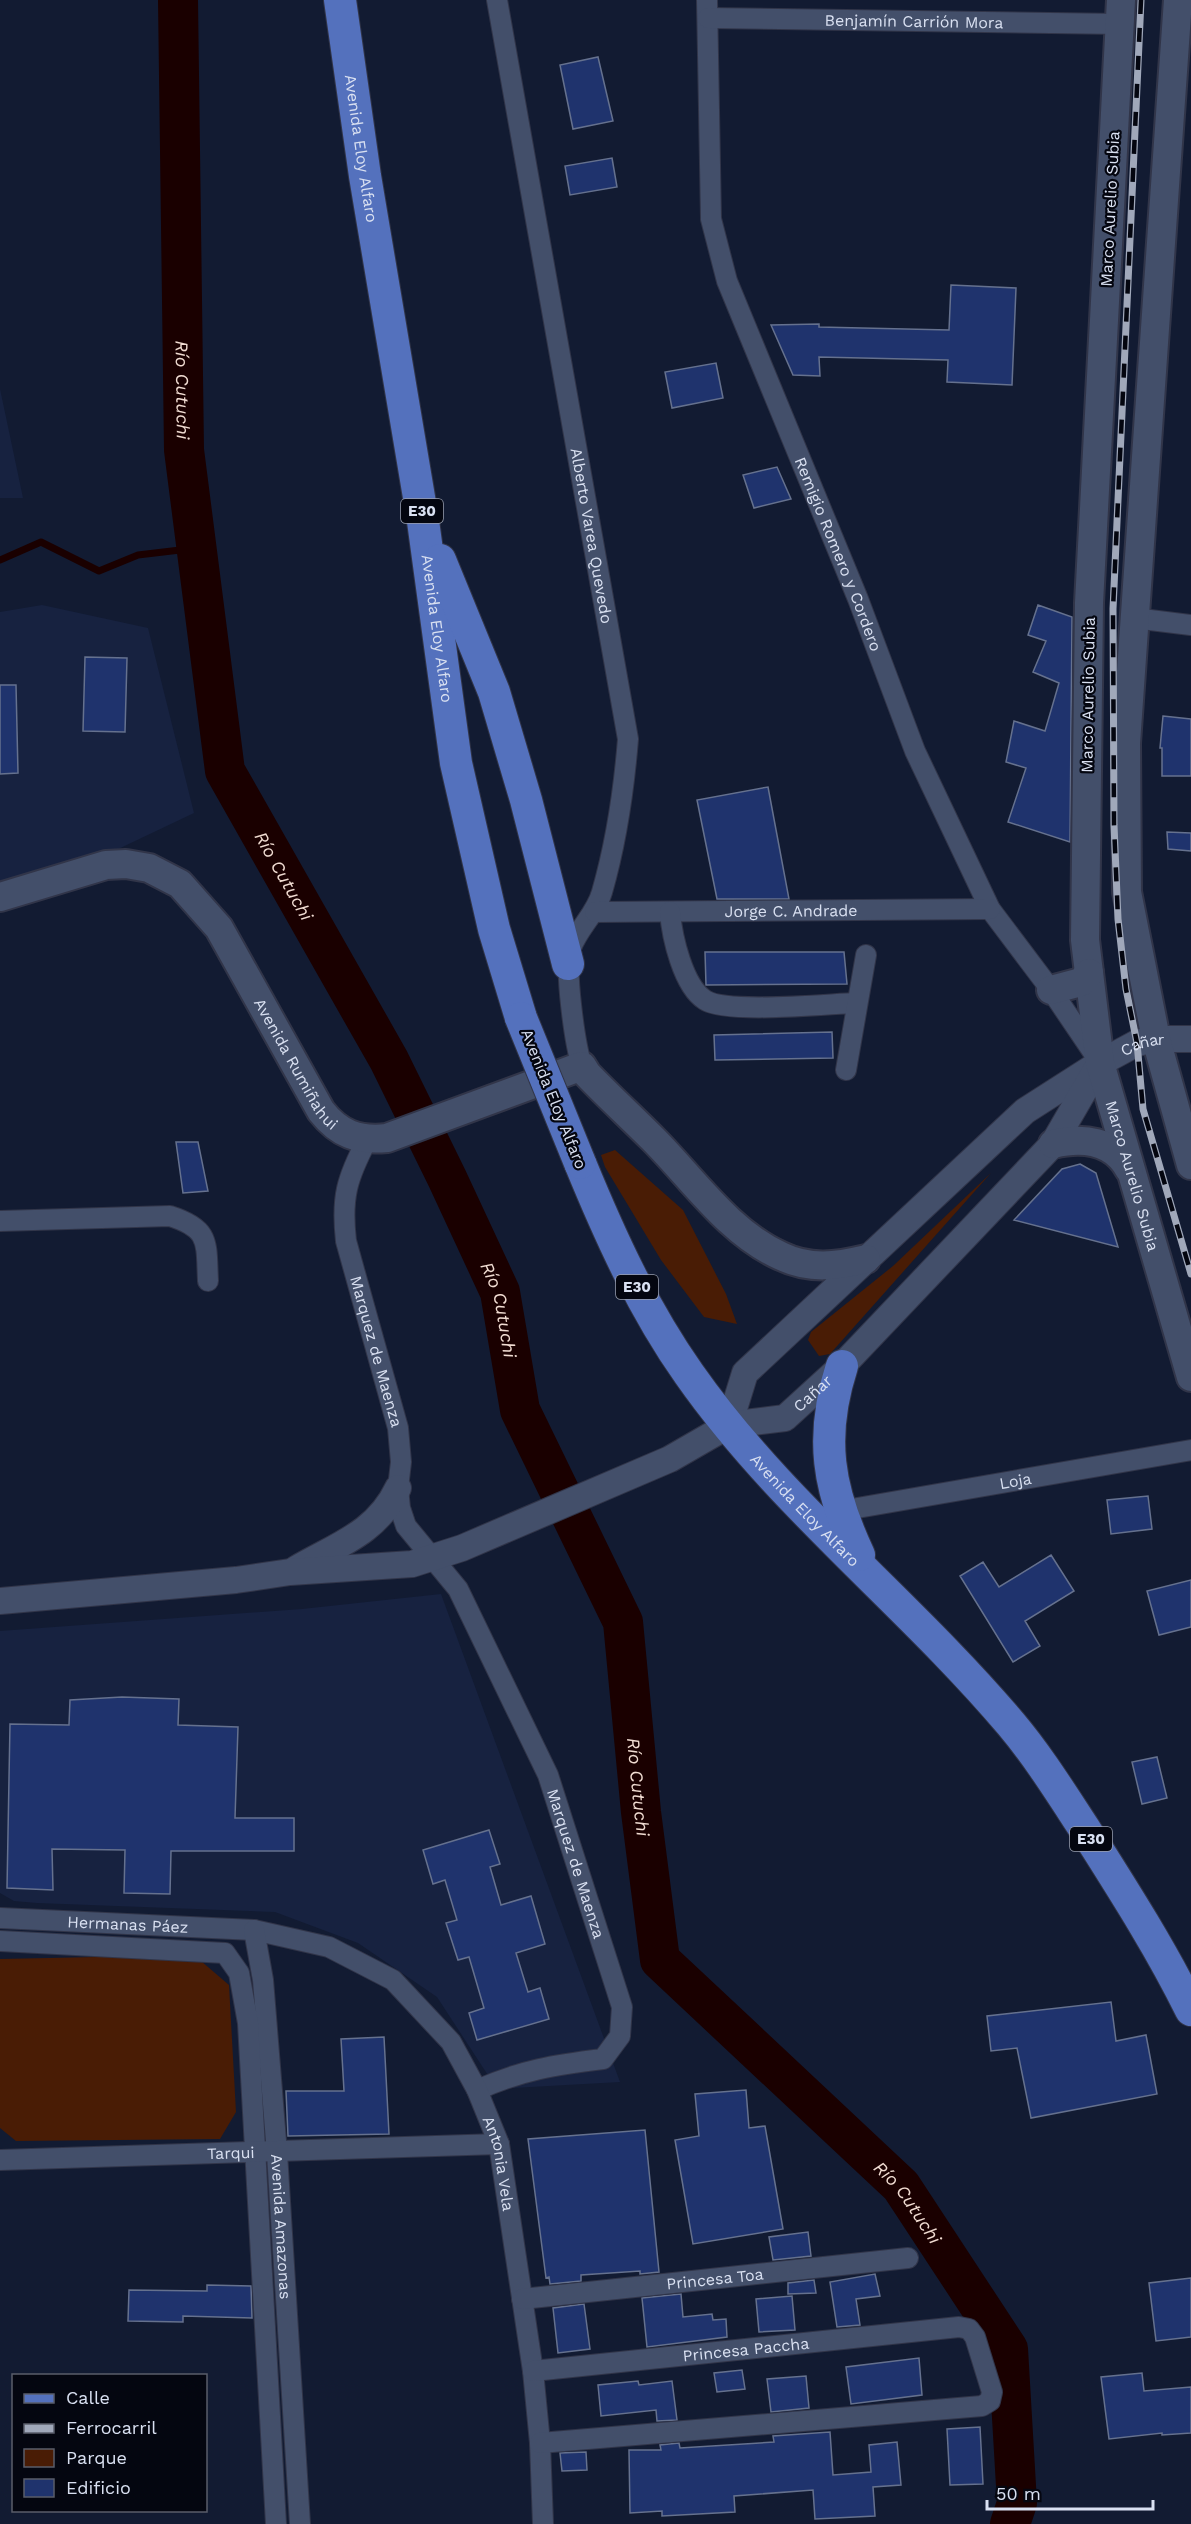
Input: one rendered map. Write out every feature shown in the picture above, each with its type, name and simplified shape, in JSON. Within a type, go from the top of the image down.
[{"type":"main road","name":"Avenida Eloy Alfaro","points":[[340,0],[365,176],[423,520],[456,763],[494,929],[521,1018],[608,1232],[645,1302],[689,1373],[729,1425],[1013,1726],[1058,1789],[1143,1919],[1191,2010]]},
{"type":"main road","points":[[1178,0],[1126,743],[1126,892],[1156,1039],[1191,1166]]},
{"type":"main road","name":"Marco Aurelio Subia","points":[[1120,12],[1089,603],[1084,940],[1100,1063],[1191,1377]]},
{"type":"main road","points":[[423,520],[494,692],[568,964]]},
{"type":"main road","name":"Avenida Rumiñahui","points":[[0,897],[106,865],[126,864],[149,868],[180,884],[219,928],[321,1111],[339,1130],[367,1140]]},
{"type":"main road","name":"Avenida Rumiñahui","points":[[0,912],[28,901],[64,878]]},
{"type":"main road","points":[[1051,990],[1081,982],[1089,973]]},
{"type":"main road","points":[[367,1140],[387,1138],[582,1065],[587,1074],[710,1200],[762,1246],[782,1257],[809,1265],[835,1267],[866,1259]]},
{"type":"main road","points":[[1053,1144],[1082,1139],[1094,1142],[1121,1155],[1131,1172]]},
{"type":"main road","points":[[842,1366],[828,1422],[828,1451],[840,1511],[867,1572]]},
{"type":"street","name":"Alberto Varea Quevedo","points":[[497,0],[628,738],[620,807],[602,892],[594,912],[577,936],[568,964],[582,1065]]},
{"type":"street","name":"Benjamín Carrión Mora","points":[[707,9],[1120,12]]},
{"type":"street","name":"Remigio Romero y Cordero","points":[[707,9],[711,219],[727,281],[858,599],[915,751],[990,909],[1051,990],[1100,1063]]},
{"type":"street","points":[[1134,618],[1191,625]]},
{"type":"street","name":"Jorge C. Andrade","points":[[594,912],[990,909]]},
{"type":"street","points":[[670,912],[672,932],[691,987],[706,1001],[729,1006],[856,1003]]},
{"type":"street","points":[[846,1070],[866,956]]},
{"type":"street","name":"Cañar","points":[[1100,1063],[1053,1144],[842,1366],[785,1418],[729,1425],[745,1373],[1025,1111],[1100,1063],[1137,1043],[1156,1039],[1191,1039]]},
{"type":"street","name":"Marquez de Maenza","points":[[367,1140],[350,1172],[342,1214],[346,1241],[398,1428],[401,1461],[398,1488],[400,1508],[406,1526],[459,1589],[548,1775],[622,2007],[620,2036],[603,2059],[542,2066],[508,2076],[477,2090]]},
{"type":"street","points":[[0,1221],[170,1216],[188,1222],[201,1231],[207,1249],[208,1281]]},
{"type":"street","points":[[0,1601],[224,1581],[290,1572],[412,1564],[462,1548],[670,1459],[729,1425]]},
{"type":"street","name":"Loja","points":[[840,1511],[1191,1450]]},
{"type":"street","points":[[290,1572],[367,1528],[380,1517],[398,1488]]},
{"type":"street","name":"Hermanas Páez","points":[[0,1918],[254,1930]]},
{"type":"street","name":"Antonia Vela","points":[[254,1930],[329,1947],[393,1980],[451,2042],[477,2090],[499,2144],[533,2371],[540,2443],[543,2524]]},
{"type":"street","name":"Avenida Amazonas","points":[[254,1930],[263,1980],[277,2153],[300,2524]]},
{"type":"street","name":"Hermanas Páez","points":[[0,1941],[225,1953]]},
{"type":"street","name":"Avenida Amazonas","points":[[225,1953],[240,1973],[248,2023],[276,2524]]},
{"type":"street","name":"Tarqui","points":[[0,2160],[255,2151],[277,2153],[499,2144]]},
{"type":"street","name":"Princesa Toa","points":[[522,2299],[908,2258]]},
{"type":"street","name":"Princesa Paccha","points":[[533,2371],[958,2327],[969,2329],[975,2337],[992,2392],[990,2401],[982,2406],[540,2443]]},
{"type":"shaded area","points":[[0,389],[7,422],[23,498],[0,498]]},
{"type":"shaded area","points":[[42,605],[148,628],[194,813],[114,851],[0,887],[0,612]]},
{"type":"shaded area","points":[[441,1594],[620,2082],[497,2089],[437,1997],[358,1943],[275,1912],[37,1903],[14,1901],[0,1893],[0,1631],[302,1609]]},
{"type":"green space","points":[[615,1150],[683,1210],[726,1294],[737,1324],[704,1317],[661,1260],[605,1167],[601,1155]]},
{"type":"green space","points":[[991,1173],[830,1354],[819,1356],[808,1340],[811,1332],[893,1266]]},
{"type":"green space","points":[[194,1955],[229,1985],[236,2112],[220,2139],[16,2141],[0,2128],[0,1959]]},
{"type":"building","points":[[598,57],[613,121],[573,129],[560,65]]},
{"type":"building","points":[[612,158],[617,187],[570,195],[565,166]]},
{"type":"building","points":[[951,285],[1016,288],[1012,385],[947,382],[948,360],[819,357],[820,376],[793,375],[771,325],[819,324],[819,327],[949,330]]},
{"type":"building","points":[[716,363],[723,398],[672,408],[665,372]]},
{"type":"building","points":[[777,467],[791,499],[754,508],[743,475]]},
{"type":"building","points":[[1038,605],[1072,617],[1070,842],[1008,822],[1026,768],[1006,762],[1014,721],[1045,731],[1059,683],[1033,672],[1046,641],[1028,635]]},
{"type":"building","points":[[85,657],[127,658],[125,732],[83,731]]},
{"type":"building","points":[[0,685],[16,685],[18,773],[0,774]]},
{"type":"building","points":[[1163,716],[1191,719],[1191,776],[1162,776],[1162,748],[1160,748]]},
{"type":"building","points":[[768,787],[789,899],[717,899],[697,800]]},
{"type":"building","points":[[1167,832],[1191,833],[1191,851],[1168,849]]},
{"type":"building","points":[[705,952],[844,952],[847,984],[706,985]]},
{"type":"building","points":[[832,1032],[833,1058],[715,1060],[714,1035]]},
{"type":"building","points":[[176,1142],[198,1142],[208,1191],[183,1193]]},
{"type":"building","points":[[1080,1164],[1096,1173],[1118,1247],[1014,1220],[1062,1169]]},
{"type":"building","points":[[1148,1496],[1152,1529],[1111,1534],[1107,1500]]},
{"type":"building","points":[[1051,1555],[1074,1591],[1025,1621],[1040,1646],[1013,1662],[960,1576],[983,1562],[999,1587]]},
{"type":"building","points":[[1191,1580],[1191,1627],[1159,1635],[1147,1591]]},
{"type":"building","points":[[122,1697],[179,1699],[178,1725],[238,1727],[235,1818],[294,1818],[294,1851],[171,1851],[170,1894],[124,1893],[125,1850],[52,1849],[53,1890],[7,1888],[10,1724],[69,1725],[70,1700]]},
{"type":"building","points":[[1157,1757],[1167,1798],[1142,1804],[1132,1762]]},
{"type":"building","points":[[489,1830],[500,1864],[490,1867],[501,1905],[531,1896],[545,1944],[516,1953],[528,1992],[540,1988],[549,2019],[477,2040],[469,2013],[484,2008],[469,1957],[458,1960],[446,1923],[457,1920],[445,1880],[433,1884],[423,1850]]},
{"type":"building","points":[[1111,2002],[1116,2041],[1146,2035],[1157,2094],[1031,2118],[1017,2048],[991,2051],[987,2016]]},
{"type":"building","points":[[384,2037],[389,2134],[288,2136],[286,2091],[344,2091],[341,2039]]},
{"type":"building","points":[[746,2090],[749,2128],[765,2126],[783,2229],[693,2244],[675,2140],[699,2136],[695,2094]]},
{"type":"building","points":[[645,2130],[659,2272],[581,2275],[581,2281],[550,2284],[549,2277],[546,2278],[528,2139]]},
{"type":"building","points":[[808,2232],[811,2256],[773,2260],[769,2237]]},
{"type":"building","points":[[875,2274],[880,2296],[856,2299],[860,2325],[837,2327],[830,2282]]},
{"type":"building","points":[[1191,2278],[1191,2337],[1156,2341],[1149,2283]]},
{"type":"building","points":[[814,2280],[816,2293],[788,2294],[788,2283]]},
{"type":"building","points":[[207,2285],[251,2286],[252,2318],[183,2316],[183,2322],[128,2321],[129,2290],[207,2291]]},
{"type":"building","points":[[681,2294],[683,2317],[712,2314],[713,2320],[726,2319],[727,2337],[647,2347],[642,2298]]},
{"type":"building","points":[[792,2296],[795,2330],[759,2332],[756,2299]]},
{"type":"building","points":[[584,2304],[590,2349],[558,2353],[553,2308]]},
{"type":"building","points":[[919,2358],[922,2395],[851,2404],[846,2367]]},
{"type":"building","points":[[742,2370],[745,2389],[717,2392],[714,2373]]},
{"type":"building","points":[[1142,2373],[1144,2391],[1191,2387],[1191,2433],[1162,2435],[1162,2433],[1109,2439],[1101,2377]]},
{"type":"building","points":[[806,2376],[809,2408],[771,2412],[767,2379]]},
{"type":"building","points":[[638,2381],[639,2385],[672,2381],[677,2420],[657,2421],[656,2410],[601,2416],[598,2385]]},
{"type":"building","points":[[980,2427],[983,2484],[950,2485],[947,2429]]},
{"type":"building","points":[[830,2432],[833,2475],[871,2472],[869,2445],[897,2442],[901,2485],[873,2487],[875,2516],[815,2519],[813,2490],[734,2496],[735,2512],[662,2516],[662,2511],[630,2513],[629,2450],[661,2450],[660,2445],[679,2443],[680,2448],[774,2442],[773,2436]]},
{"type":"building","points":[[586,2452],[587,2470],[562,2471],[560,2453]]},
{"type":"waterway","name":"Río Cutuchi","points":[[178,0],[184,450],[225,771],[389,1060],[447,1178],[500,1292],[520,1410],[623,1622],[641,1812],[660,1960],[901,2186],[1008,2349],[1017,2503],[1010,2524]]},
{"type":"waterway","points":[[0,560],[41,542],[99,571],[138,555],[197,548]]},
{"type":"railway","points":[[1141,0],[1113,609],[1114,825],[1118,919],[1126,989],[1137,1043],[1143,1109],[1191,1274]]}]
